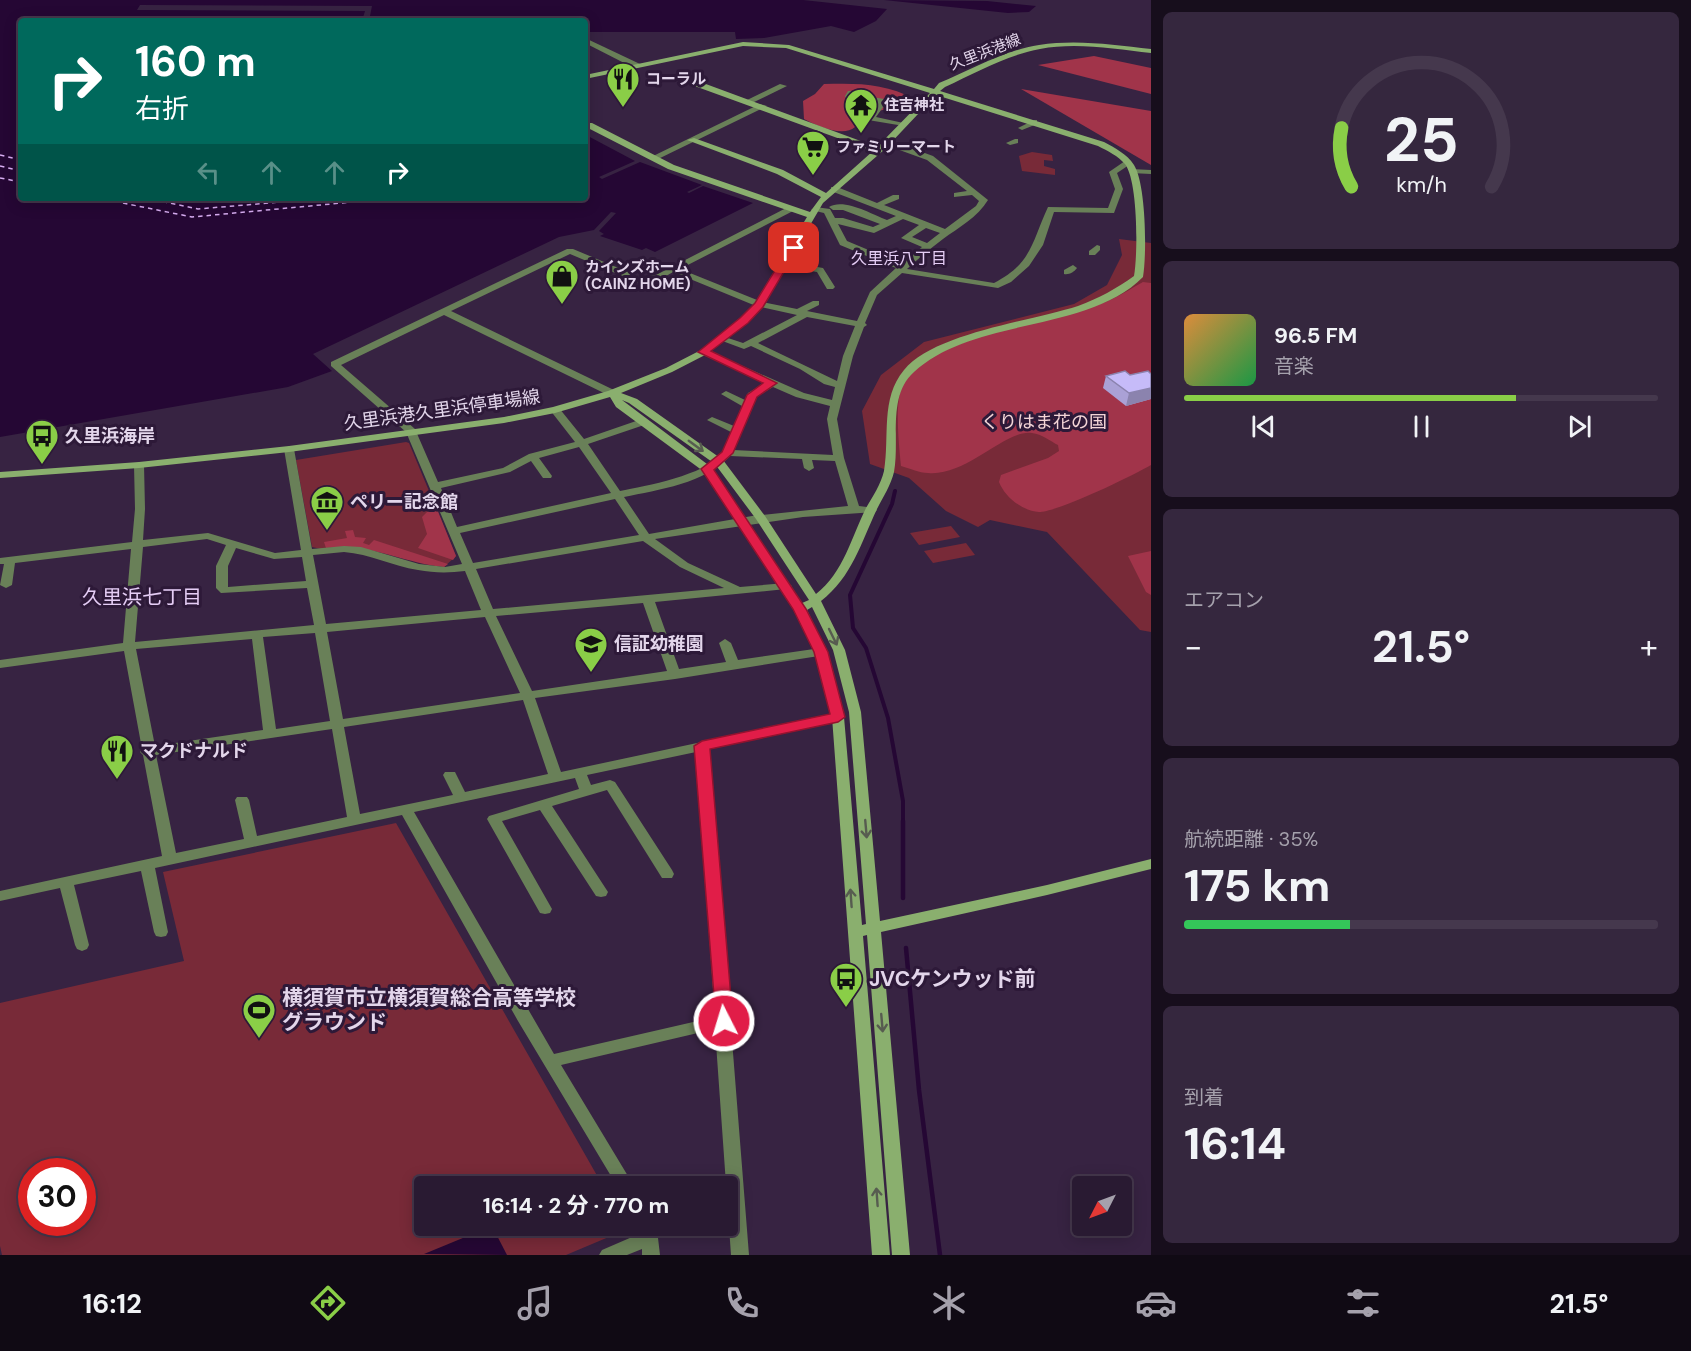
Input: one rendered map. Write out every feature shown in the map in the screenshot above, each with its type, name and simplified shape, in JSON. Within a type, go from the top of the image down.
[{"type":"street","points":[[588,41],[638,66]]},
{"type":"street","points":[[588,76],[731,46],[772,44],[934,91],[1101,144],[1116,152],[1131,167],[1142,260],[1138,277],[1120,292],[1100,302],[951,345],[919,361],[909,370],[898,384],[893,404],[887,479],[871,510],[855,552],[838,580],[816,602],[800,609]]},
{"type":"street","name":"久里浜港線","points":[[813,213],[826,196],[878,150],[934,91],[950,80],[1004,58],[1039,47],[1085,44],[1151,51]]},
{"type":"street","points":[[692,82],[763,106],[808,127],[878,150]]},
{"type":"street","points":[[749,101],[783,86]]},
{"type":"street","points":[[851,93],[849,96],[881,100],[882,103],[871,118],[904,123]]},
{"type":"street","points":[[653,158],[763,106]]},
{"type":"street","points":[[1022,128],[1034,122]]},
{"type":"street","points":[[588,125],[653,158],[790,209],[813,213],[827,211],[843,243],[901,269],[995,286],[1016,273],[1035,253],[1040,246],[1054,209],[1111,211],[1119,189],[1113,172],[1131,167],[1151,172]]},
{"type":"street","points":[[691,140],[780,172],[826,196]]},
{"type":"street","points":[[854,509],[839,458],[832,419],[848,356],[873,294],[928,246],[979,208],[984,200],[930,158],[886,142]]},
{"type":"street","points":[[834,189],[948,233]]},
{"type":"street","points":[[957,195],[975,192]]},
{"type":"street","points":[[878,205],[896,197]]},
{"type":"street","points":[[833,207],[844,207],[886,224]]},
{"type":"street","points":[[556,777],[528,696],[489,614],[411,431],[334,364],[570,250],[639,280],[658,277],[790,209]]},
{"type":"street","name":"久里浜港久里浜停車場線","points":[[0,475],[139,465],[289,449],[504,420],[555,410],[612,393],[669,370],[704,352],[722,339],[759,304],[813,213]]},
{"type":"street","points":[[833,221],[843,221],[874,230],[904,215]]},
{"type":"street","points":[[926,224],[905,238],[928,246]]},
{"type":"street","points":[[1140,244],[1151,245]]},
{"type":"street","points":[[784,264],[818,266],[830,287]]},
{"type":"street","points":[[673,269],[759,304],[862,325]]},
{"type":"street","points":[[722,339],[744,346],[816,303]]},
{"type":"street","points":[[443,311],[633,401],[718,462],[761,518],[816,602],[839,650],[855,712],[901,1255]]},
{"type":"street","points":[[751,343],[803,367],[828,382],[842,385]]},
{"type":"street","points":[[704,352],[800,395],[834,404]]},
{"type":"street","points":[[718,462],[737,431],[753,395],[772,383]]},
{"type":"street","points":[[612,393],[620,405],[643,422],[718,462],[745,523],[800,609],[821,652],[838,717],[881,1255]]},
{"type":"street","points":[[726,394],[748,405]]},
{"type":"street","points":[[555,410],[582,443],[647,539],[684,565],[740,590]]},
{"type":"street","points":[[712,420],[737,431]]},
{"type":"street","points":[[433,486],[506,470],[533,456],[582,443],[643,422]]},
{"type":"street","points":[[289,449],[354,820]]},
{"type":"street","points":[[533,456],[547,476]]},
{"type":"street","points":[[453,531],[616,494],[675,484],[718,462],[806,456],[839,458]]},
{"type":"street","points":[[806,456],[809,468]]},
{"type":"street","points":[[139,465],[140,509],[135,543],[129,646],[147,752],[170,860]]},
{"type":"street","points":[[6,585],[5,560],[208,536],[274,556],[344,549],[360,550],[436,570],[470,567],[647,539],[745,523],[761,518],[854,509],[871,510]]},
{"type":"street","points":[[232,545],[222,566],[222,588],[225,591],[311,584]]},
{"type":"street","points":[[0,664],[129,646],[786,586]]},
{"type":"street","points":[[648,599],[675,675]]},
{"type":"street","points":[[257,634],[270,734]]},
{"type":"street","points":[[725,642],[734,666]]},
{"type":"street","points":[[147,752],[821,652]]},
{"type":"street","points":[[0,896],[838,717]]},
{"type":"street","points":[[702,746],[740,1255]]},
{"type":"street","points":[[579,772],[587,791]]},
{"type":"street","points":[[450,775],[461,797]]},
{"type":"street","points":[[546,909],[494,819],[610,784],[667,874]]},
{"type":"street","points":[[242,800],[252,842]]},
{"type":"street","points":[[543,804],[600,892]]},
{"type":"street","points":[[405,809],[523,1017],[620,1176]]},
{"type":"street","points":[[147,864],[161,932]]},
{"type":"street","points":[[854,932],[874,930],[1151,864]]},
{"type":"street","points":[[66,882],[82,945]]},
{"type":"street","points":[[551,1061],[724,1021]]},
{"type":"street","points":[[608,1255],[648,1240]]},
{"type":"green space","points":[[1094,56],[1151,68],[1151,94],[1038,65]]},
{"type":"green space","points":[[824,84],[859,84],[882,87],[914,99],[910,103],[863,115],[855,127],[850,130],[836,131],[804,119],[803,101],[815,94]]},
{"type":"green space","points":[[1021,89],[1151,111],[1151,165]]},
{"type":"green space","points":[[1032,152],[1052,155],[1053,161],[1044,160],[1044,166],[1055,169],[1055,175],[1022,171],[1019,156]]},
{"type":"green space","name":"くりはま花の国","points":[[1119,239],[1151,243],[1151,632],[1140,630],[1047,532],[990,520],[978,527],[946,511],[909,478],[870,464],[862,411],[881,375],[924,342],[1074,304],[1107,285],[1122,255]]},
{"type":"green space","name":"くりはま花の国","points":[[1143,282],[1151,283],[1151,465],[1078,500],[1039,512],[1026,509],[1015,502],[1005,493],[999,482],[1001,475],[1048,458],[1059,451],[1058,445],[1039,435],[1022,434],[1010,438],[957,468],[942,472],[925,473],[901,466],[898,424],[900,392],[903,384],[917,368],[938,354],[964,342],[1103,303]]},
{"type":"green space","points":[[409,443],[456,556],[444,567],[363,547],[321,549],[312,547],[296,460]]},
{"type":"green space","points":[[437,509],[456,556],[453,560],[418,548],[427,534],[422,517],[428,511]]},
{"type":"green space","points":[[951,526],[960,537],[919,545],[910,533]]},
{"type":"green space","points":[[353,530],[355,537],[366,538],[363,543],[369,545],[374,540],[448,564],[444,567],[429,565],[356,548],[326,548],[324,542],[347,538],[345,531]]},
{"type":"green space","points":[[966,543],[975,555],[933,563],[924,551]]},
{"type":"green space","points":[[1151,551],[1151,595],[1146,592],[1128,556]]},
{"type":"green space","name":"横須賀市立横須賀総合高等学校 グラウンド","points":[[396,823],[597,1176],[414,1176],[414,1236],[611,1236],[566,1255],[2,1255],[0,1246],[0,1003],[184,961],[163,872]]},
{"type":"shaded area","points":[[0,0],[803,0],[887,9],[876,21],[854,32],[831,26],[764,38],[736,39],[735,32],[588,32],[588,18],[370,18],[372,6],[140,5],[137,10],[365,11],[363,18],[18,18],[18,201],[588,201],[588,136],[635,161],[599,177],[602,179],[640,162],[702,185],[687,192],[689,193],[703,186],[753,203],[655,252],[600,236],[604,234],[599,231],[616,213],[611,212],[594,230],[559,237],[313,354],[332,371],[288,387],[0,437]]},
{"type":"shaded area","points":[[884,0],[987,1],[1036,6],[1029,12],[1008,13]]},
{"type":"shaded area","points":[[468,1236],[497,1236],[507,1255],[424,1254]]},
{"type":"building","points":[[1125,371],[1130,375],[1148,371],[1151,374],[1151,388],[1129,393],[1106,376]]},
{"type":"waterway","points":[[895,491],[892,504],[850,595],[853,628],[866,648],[888,718],[903,801],[903,898]]},
{"type":"waterway","points":[[906,948],[919,1090],[940,1255]]},
{"type":"ferry route","points":[[0,155],[18,159]]},
{"type":"ferry route","points":[[0,166],[18,170]]},
{"type":"ferry route","points":[[0,178],[18,181]]},
{"type":"ferry route","points":[[113,201],[192,217],[363,201]]},
{"type":"ferry route","points":[[160,201],[198,209],[293,201]]},
{"type":"place","name":"コーラル","points":[[623,108]]},
{"type":"place","name":"住吉神社","points":[[861,134]]},
{"type":"place","name":"ファミリーマート","points":[[813,176]]},
{"type":"place","name":"カインズホーム (CAINZ HOME)","points":[[562,305]]},
{"type":"place","name":"久里浜海岸","points":[[42,465]]},
{"type":"place","name":"ペリー記念館","points":[[327,531]]},
{"type":"place","name":"信証幼稚園","points":[[591,673]]},
{"type":"place","name":"マクドナルド","points":[[117,780]]},
{"type":"place","name":"JVCケンウッド前","points":[[846,1008]]},
{"type":"place","name":"横須賀市立横須賀総合高等学校 グラウンド","points":[[259,1039]]},
{"type":"district","name":"久里浜八丁目","points":[[899,258]]},
{"type":"district","name":"久里浜七丁目","points":[[142,597]]},
{"type":"route","points":[[724,1021],[702,746],[838,717],[821,652],[800,609],[707,469],[719,462],[727,453],[753,395],[772,383],[704,352],[744,320],[759,304],[794,248]]}]
